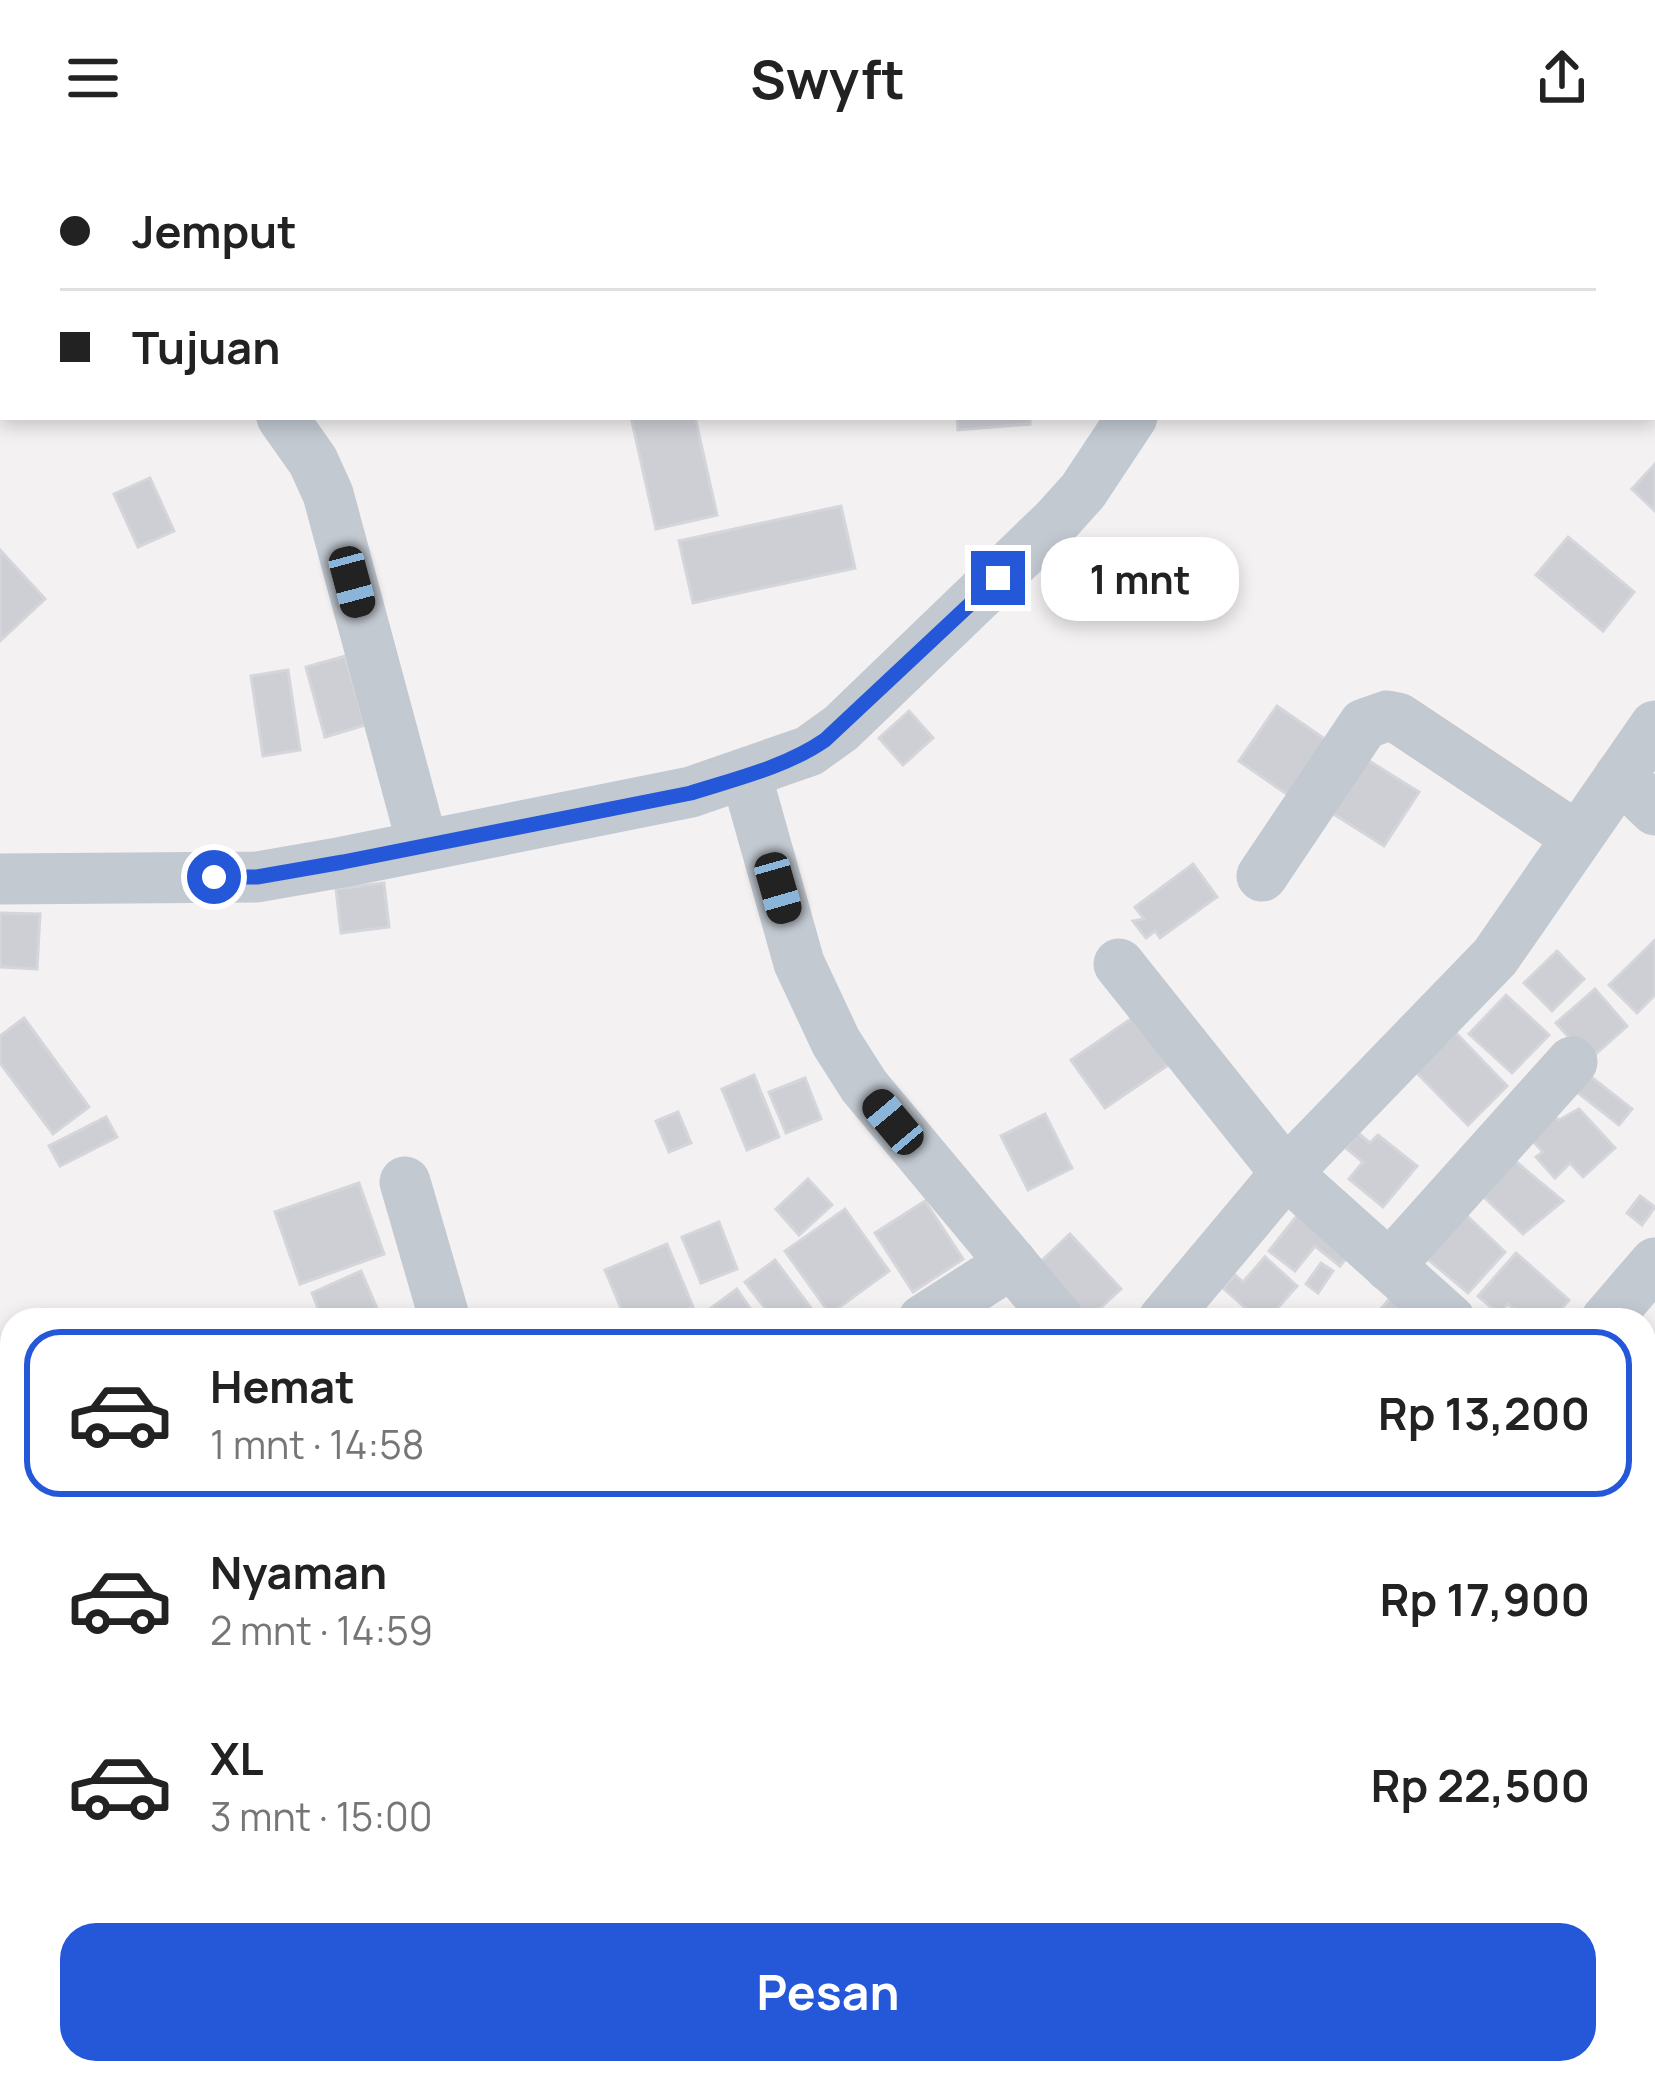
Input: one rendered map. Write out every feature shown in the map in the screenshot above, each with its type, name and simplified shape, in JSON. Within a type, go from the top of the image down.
[{"type":"street","points":[[284,420],[313,460],[328,494],[423,846]]},
{"type":"street","points":[[0,879],[257,877],[691,793],[809,751],[841,728],[1043,534],[1083,491],[1130,420]]},
{"type":"street","points":[[1262,876],[1364,724],[1387,716],[1398,718],[1577,838]]},
{"type":"street","points":[[1173,1308],[1286,1173],[1495,958],[1577,838],[1637,793],[1655,726]]},
{"type":"street","points":[[746,775],[799,963],[822,1017],[864,1086],[1049,1308]]},
{"type":"street","points":[[1119,964],[1286,1173],[1436,1308]]},
{"type":"street","points":[[1389,1266],[1572,1062]]},
{"type":"street","points":[[405,1182],[442,1308]]},
{"type":"street","points":[[1616,1308],[1655,1263]]},
{"type":"street","points":[[942,1308],[1012,1264]]},
{"type":"building","points":[[632,420],[696,420],[717,515],[656,529]]},
{"type":"building","points":[[957,420],[1030,420],[1030,424],[958,430]]},
{"type":"building","points":[[1655,464],[1655,511],[1632,489]]},
{"type":"building","points":[[150,478],[174,531],[138,547],[114,494]]},
{"type":"building","points":[[841,506],[855,568],[693,603],[679,541]]},
{"type":"building","points":[[1568,537],[1634,592],[1603,631],[1536,575]]},
{"type":"building","points":[[0,550],[45,599],[0,641]]},
{"type":"building","points":[[345,656],[365,725],[325,737],[306,667]]},
{"type":"building","points":[[288,670],[300,750],[263,756],[251,676]]},
{"type":"building","points":[[1277,706],[1326,740],[1288,795],[1239,761]]},
{"type":"building","points":[[909,711],[933,738],[903,765],[879,738]]},
{"type":"building","points":[[1366,759],[1419,792],[1384,846],[1332,813]]},
{"type":"building","points":[[1193,864],[1217,897],[1160,938],[1155,931],[1146,938],[1133,921],[1144,919],[1135,907]]},
{"type":"building","points":[[384,883],[389,927],[341,933],[336,889]]},
{"type":"building","points":[[0,913],[40,914],[37,969],[0,967]]},
{"type":"building","points":[[1655,940],[1655,995],[1637,1013],[1609,985]]},
{"type":"building","points":[[1557,951],[1584,979],[1552,1011],[1524,983]]},
{"type":"building","points":[[1595,989],[1627,1026],[1589,1060],[1556,1023]]},
{"type":"building","points":[[1506,995],[1549,1035],[1512,1073],[1469,1034]]},
{"type":"building","points":[[1135,1016],[1168,1065],[1105,1108],[1071,1060]]},
{"type":"building","points":[[24,1018],[89,1107],[53,1134],[0,1063],[0,1036]]},
{"type":"building","points":[[1456,1033],[1507,1086],[1468,1125],[1416,1072]]},
{"type":"building","points":[[754,1075],[779,1137],[747,1150],[722,1089]]},
{"type":"building","points":[[1590,1076],[1632,1109],[1619,1125],[1577,1092]]},
{"type":"building","points":[[805,1078],[821,1119],[786,1133],[769,1092]]},
{"type":"building","points":[[1579,1109],[1615,1148],[1583,1177],[1570,1163],[1555,1178],[1536,1157],[1543,1152],[1533,1141],[1551,1115],[1559,1120]]},
{"type":"building","points":[[678,1112],[691,1143],[669,1152],[656,1121]]},
{"type":"building","points":[[1045,1114],[1072,1168],[1028,1190],[1001,1136]]},
{"type":"building","points":[[106,1117],[117,1137],[60,1166],[49,1146]]},
{"type":"building","points":[[1358,1133],[1370,1143],[1378,1135],[1417,1166],[1383,1207],[1349,1179],[1363,1162],[1346,1148]]},
{"type":"building","points":[[1514,1160],[1563,1201],[1523,1234],[1484,1197]]},
{"type":"building","points":[[808,1179],[832,1205],[799,1235],[776,1209]]},
{"type":"building","points":[[359,1183],[384,1254],[300,1284],[275,1212]]},
{"type":"building","points":[[1640,1196],[1655,1207],[1642,1225],[1627,1213]]},
{"type":"building","points":[[925,1201],[963,1259],[913,1292],[875,1233]]},
{"type":"building","points":[[845,1209],[889,1271],[838,1308],[826,1308],[785,1251]]},
{"type":"building","points":[[1463,1212],[1505,1252],[1468,1293],[1423,1255]]},
{"type":"building","points":[[1299,1213],[1350,1253],[1340,1266],[1315,1246],[1295,1271],[1269,1251]]},
{"type":"building","points":[[719,1222],[737,1269],[701,1283],[682,1237]]},
{"type":"building","points":[[1070,1234],[1121,1289],[1100,1308],[1076,1308],[1036,1266]]},
{"type":"building","points":[[667,1244],[693,1307],[621,1308],[605,1270]]},
{"type":"building","points":[[1516,1253],[1569,1300],[1562,1308],[1512,1308],[1508,1304],[1492,1308],[1478,1296]]},
{"type":"building","points":[[1265,1257],[1297,1286],[1278,1308],[1246,1308],[1223,1288],[1235,1275],[1243,1282]]},
{"type":"building","points":[[775,1260],[811,1308],[765,1308],[745,1282]]},
{"type":"building","points":[[1321,1263],[1333,1271],[1318,1293],[1306,1284]]},
{"type":"building","points":[[361,1271],[377,1308],[318,1308],[312,1293]]},
{"type":"building","points":[[737,1289],[750,1308],[711,1308]]},
{"type":"building","points":[[1394,1293],[1409,1308],[1382,1308]]},
{"type":"route","points":[[214,877],[257,877],[343,862],[691,793],[809,751],[841,728],[998,578]]}]
